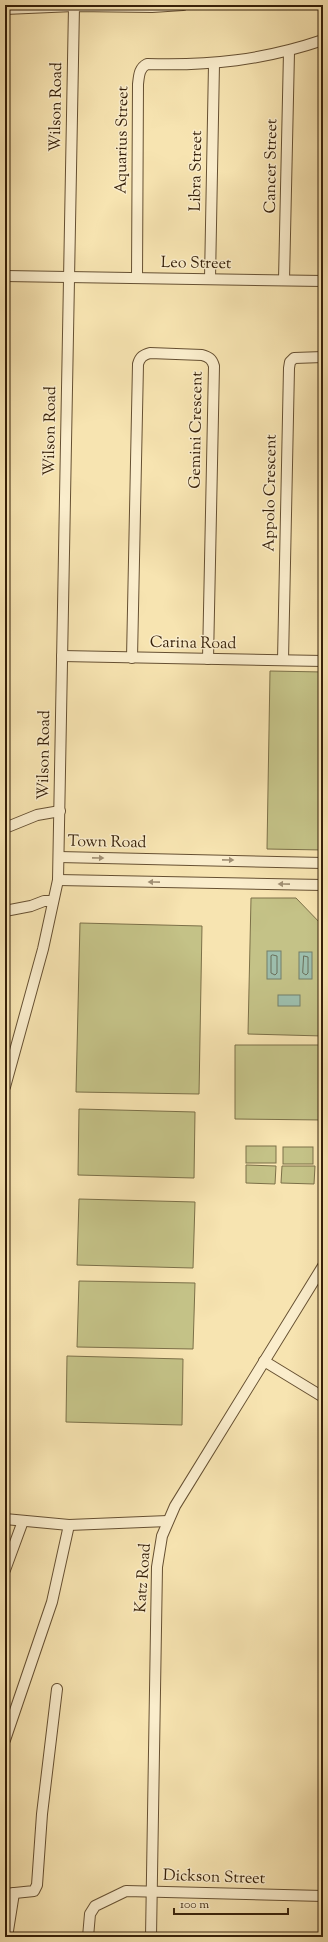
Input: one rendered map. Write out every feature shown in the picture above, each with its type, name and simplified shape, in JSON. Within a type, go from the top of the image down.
[{"type":"street","points":[[5,9],[74,6],[152,7],[183,5]]},
{"type":"street","name":"Wilson Road","points":[[59,857],[74,6]]},
{"type":"street","name":"Aquarius Street","points":[[137,278],[139,73],[142,68],[147,64],[214,64],[244,60],[289,52],[323,40]]},
{"type":"street","name":"Cancer Street","points":[[284,280],[289,52]]},
{"type":"street","name":"Libra Street","points":[[210,279],[214,64]]},
{"type":"street","name":"Leo Street","points":[[5,276],[323,281]]},
{"type":"street","name":"Gemini Crescent","points":[[132,658],[138,364],[144,354],[150,353],[208,356],[212,360],[214,366],[208,659]]},
{"type":"street","name":"Appolo Crescent","points":[[283,660],[288,368],[290,362],[294,358],[323,357]]},
{"type":"street","name":"Carina Road","points":[[62,656],[323,661]]},
{"type":"street","points":[[5,828],[37,815],[60,812]]},
{"type":"street","name":"Town Road","points":[[5,1086],[41,956],[58,880],[59,857],[323,863]]},
{"type":"street","points":[[58,880],[323,885]]},
{"type":"street","points":[[5,911],[31,906],[44,901],[53,901]]},
{"type":"street","name":"Katz Road","points":[[151,1937],[157,1567],[160,1547],[168,1521],[175,1506],[323,1266]]},
{"type":"street","points":[[264,1361],[323,1397]]},
{"type":"street","points":[[5,1519],[69,1525],[168,1521]]},
{"type":"street","points":[[5,1570],[23,1521]]},
{"type":"street","points":[[5,1740],[52,1602],[69,1525]]},
{"type":"street","points":[[7,1937],[10,1894],[34,1891],[37,1885],[42,1814],[57,1689]]},
{"type":"street","name":"Dickson Street","points":[[88,1937],[90,1914],[95,1906],[126,1891],[152,1890],[323,1896]]},
{"type":"shaded area","points":[[270,671],[323,672],[323,850],[267,849]]},
{"type":"shaded area","points":[[251,898],[296,898],[323,926],[323,1036],[248,1034]]},
{"type":"shaded area","points":[[80,923],[202,926],[199,1094],[76,1092]]},
{"type":"shaded area","points":[[235,1045],[323,1045],[323,1120],[235,1119]]},
{"type":"shaded area","points":[[79,1109],[195,1112],[194,1178],[78,1175]]},
{"type":"shaded area","points":[[246,1146],[276,1146],[276,1163],[246,1163]]},
{"type":"shaded area","points":[[283,1147],[313,1147],[313,1164],[283,1164]]},
{"type":"shaded area","points":[[246,1165],[276,1166],[275,1184],[246,1183]]},
{"type":"shaded area","points":[[282,1166],[315,1166],[314,1184],[281,1183]]},
{"type":"shaded area","points":[[79,1199],[195,1202],[193,1268],[77,1265]]},
{"type":"shaded area","points":[[79,1281],[195,1283],[193,1349],[77,1347]]},
{"type":"shaded area","points":[[67,1356],[183,1359],[182,1425],[66,1422]]},
{"type":"water","points":[[267,951],[281,951],[281,979],[267,979]]},
{"type":"water","points":[[299,952],[312,952],[312,979],[299,979]]},
{"type":"water","points":[[278,995],[300,995],[300,1006],[278,1006]]}]
